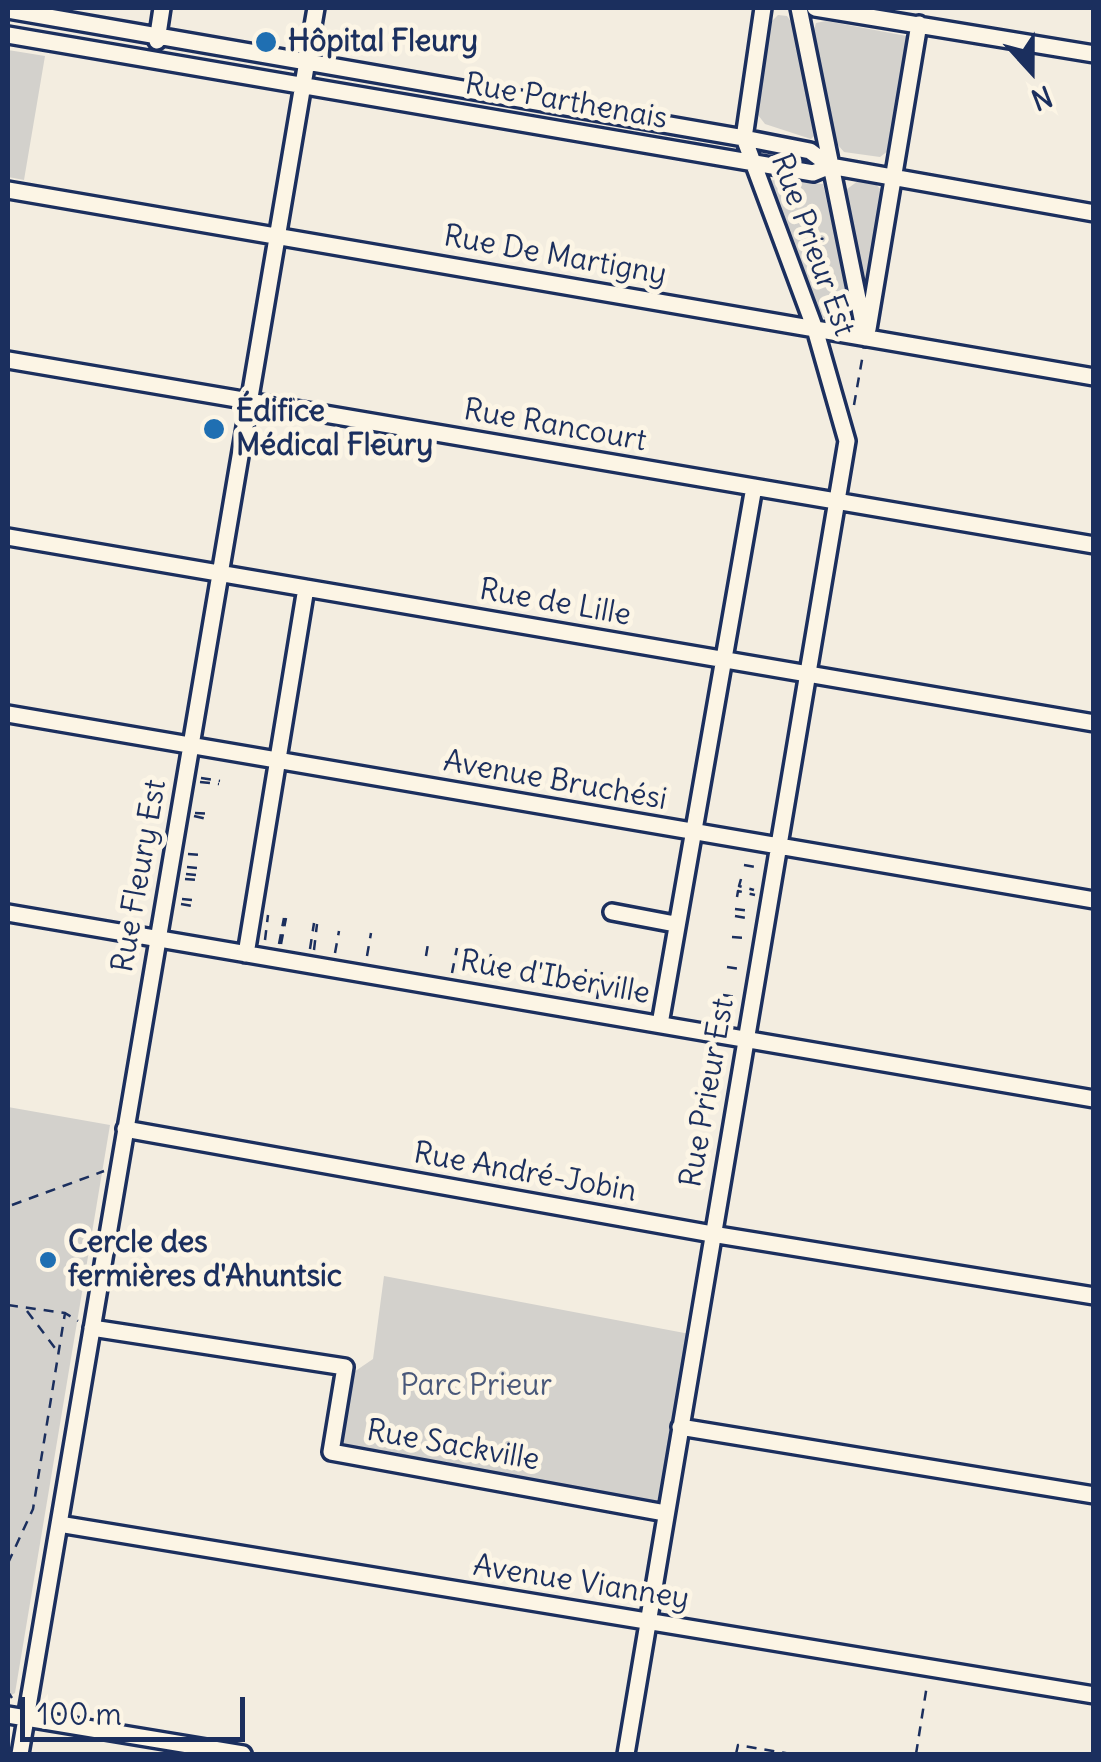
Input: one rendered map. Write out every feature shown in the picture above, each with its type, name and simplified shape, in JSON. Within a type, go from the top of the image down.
[{"type":"street","points":[[154,60],[162,8]]},
{"type":"street","name":"Rue Fleury Est","points":[[20,1754],[316,8]]},
{"type":"street","name":"Rue Prieur Est","points":[[626,1754],[846,440],[815,329],[744,138],[763,8]]},
{"type":"street","name":"Rue Prieur Est","points":[[800,8],[866,338]]},
{"type":"street","points":[[814,8],[1094,54]]},
{"type":"street","name":"Rue Parthenais","points":[[8,10],[744,138],[810,151],[830,166],[1094,213]]},
{"type":"street","name":"Rue Prieur Est","points":[[866,338],[896,180],[919,24]]},
{"type":"street","name":"Rue Parthenais","points":[[8,34],[813,173],[830,166]]},
{"type":"street","points":[[232,73],[237,50]]},
{"type":"street","name":"Rue De Martigny","points":[[8,190],[1094,377]]},
{"type":"street","name":"Rue Rancourt","points":[[8,360],[1094,545]]},
{"type":"street","points":[[660,1024],[754,487]]},
{"type":"street","name":"Rue de Lille","points":[[8,537],[1094,722]]},
{"type":"street","points":[[246,954],[306,588]]},
{"type":"street","name":"Avenue Bruchési","points":[[8,714],[1094,900]]},
{"type":"street","points":[[612,912],[675,924]]},
{"type":"street","name":"Rue d'Iberville","points":[[8,913],[1094,1099]]},
{"type":"street","name":"Rue André-Jobin","points":[[125,1129],[712,1234],[1094,1296]]},
{"type":"street","name":"Rue Sackville","points":[[92,1328],[344,1367],[331,1452],[665,1513]]},
{"type":"street","points":[[680,1427],[1094,1495]]},
{"type":"street","name":"Avenue Vianney","points":[[59,1524],[1094,1696]]},
{"type":"street","points":[[8,1715],[243,1754]]},
{"type":"path","name":"Rue Prieur Est","points":[[853,406],[866,338]]},
{"type":"path","points":[[199,780],[219,782]]},
{"type":"path","points":[[211,820],[194,814],[212,814]]},
{"type":"path","points":[[188,854],[201,856]]},
{"type":"path","points":[[744,865],[760,868]]},
{"type":"path","points":[[186,867],[198,868]]},
{"type":"path","points":[[185,876],[197,878]]},
{"type":"path","points":[[737,898],[738,892],[755,893],[739,886],[740,879]]},
{"type":"path","points":[[181,904],[193,903],[182,898]]},
{"type":"path","points":[[735,909],[752,911]]},
{"type":"path","points":[[735,916],[751,919]]},
{"type":"path","points":[[280,944],[285,918]]},
{"type":"path","points":[[312,949],[316,924]]},
{"type":"path","points":[[335,954],[339,931]]},
{"type":"path","points":[[366,958],[371,933]]},
{"type":"path","points":[[732,936],[748,939]]},
{"type":"path","points":[[426,956],[428,944]]},
{"type":"path","points":[[452,974],[457,948]]},
{"type":"path","points":[[487,980],[491,954]]},
{"type":"path","points":[[523,986],[526,962]]},
{"type":"path","points":[[546,966],[552,967],[552,962]]},
{"type":"path","points":[[557,992],[562,963]]},
{"type":"path","points":[[728,967],[743,970]]},
{"type":"path","points":[[581,996],[586,969]]},
{"type":"path","points":[[598,999],[602,972]]},
{"type":"path","points":[[618,1002],[622,977]]},
{"type":"path","points":[[723,995],[738,998]]},
{"type":"path","points":[[12,1205],[119,1164]]},
{"type":"path","points":[[8,1305],[65,1314],[92,1328]]},
{"type":"path","points":[[25,1308],[59,1354]]},
{"type":"path","points":[[8,1563],[33,1509],[65,1314]]},
{"type":"path","points":[[916,1754],[930,1668]]},
{"type":"path","points":[[8,1692],[12,1698]]},
{"type":"path","points":[[736,1754],[738,1745],[791,1754]]},
{"type":"green space","points":[[778,15],[787,16],[792,23],[814,136],[811,139],[765,124],[758,115],[770,23]]},
{"type":"green space","points":[[826,21],[907,36],[888,151],[880,157],[844,152],[837,144],[813,33],[816,23]]},
{"type":"green space","points":[[8,50],[45,56],[24,180],[8,177]]},
{"type":"green space","points":[[769,180],[823,184],[850,304],[850,311],[829,322],[812,309]]},
{"type":"green space","points":[[858,181],[873,181],[881,190],[866,286],[847,199],[847,189]]},
{"type":"green space","points":[[8,1107],[110,1125],[15,1693],[8,1697]]},
{"type":"green space","name":"Parc Prieur","points":[[384,1276],[695,1335],[665,1513],[331,1452],[351,1374],[373,1359]]},
{"type":"place","name":"Hôpital Fleury","points":[[266,42]]},
{"type":"place","name":"Édifice Médical Fleury","points":[[214,429]]},
{"type":"place","name":"Cercle des fermières d'Ahuntsic","points":[[48,1260]]}]
